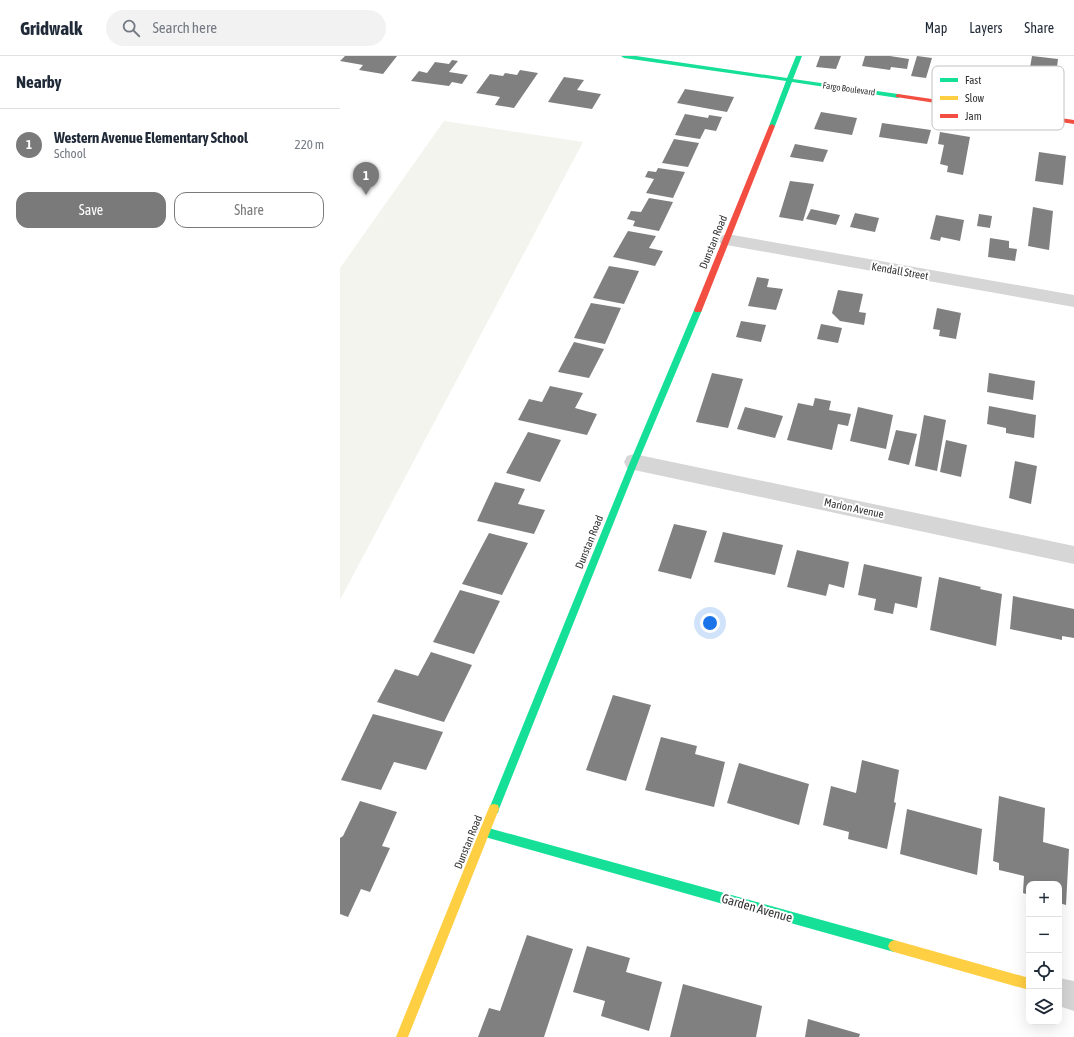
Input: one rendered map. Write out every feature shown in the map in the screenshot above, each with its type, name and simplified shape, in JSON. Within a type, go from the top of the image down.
[{"type":"street","name":"Fargo Boulevard","points":[[624,56],[932,102]]},
{"type":"street","name":"Dunstan Road","points":[[402,1037],[634,462],[727,240],[799,56]]},
{"type":"street","name":"Fargo Boulevard","points":[[1064,121],[1074,122]]},
{"type":"street","name":"Kendall Street","points":[[727,240],[1074,301]]},
{"type":"street","name":"Marion Avenue","points":[[634,462],[1074,555]]},
{"type":"street","name":"Garden Avenue","points":[[485,832],[1026,983]]},
{"type":"street","points":[[1062,993],[1074,996]]},
{"type":"shaded area","points":[[444,121],[583,142],[340,600],[340,268]]},
{"type":"building","points":[[345,56],[397,56],[383,74],[359,70],[363,65],[340,61]]},
{"type":"building","points":[[820,56],[841,56],[836,69],[816,67]]},
{"type":"building","points":[[865,56],[890,56],[909,59],[907,69],[891,67],[890,70],[862,66]]},
{"type":"building","points":[[917,56],[932,58],[926,78],[911,76]]},
{"type":"building","points":[[1032,56],[1058,59],[1057,66],[1030,66]]},
{"type":"building","points":[[452,60],[458,61],[449,72],[468,75],[462,84],[452,82],[449,86],[411,81],[419,71],[427,73],[435,62],[449,64]]},
{"type":"building","points":[[520,70],[538,73],[514,108],[495,105],[500,97],[476,93],[490,74],[503,76],[505,73],[517,75]]},
{"type":"building","points":[[564,77],[584,80],[577,90],[601,94],[592,109],[548,102]]},
{"type":"building","points":[[685,89],[734,97],[727,112],[677,103]]},
{"type":"building","points":[[821,112],[857,118],[852,135],[814,129]]},
{"type":"building","points":[[685,114],[708,118],[709,115],[722,117],[716,131],[705,129],[700,139],[675,135]]},
{"type":"building","points":[[882,123],[931,130],[927,144],[879,137]]},
{"type":"building","points":[[940,132],[970,137],[963,175],[947,172],[948,166],[940,164],[944,145],[938,144]]},
{"type":"building","points":[[674,139],[699,143],[688,167],[662,163]]},
{"type":"building","points":[[795,144],[828,150],[823,162],[790,157]]},
{"type":"building","points":[[1039,152],[1066,156],[1063,185],[1035,181]]},
{"type":"building","points":[[658,168],[685,172],[673,198],[646,193],[654,179],[645,177],[648,171],[656,172]]},
{"type":"building","points":[[790,181],[814,184],[803,221],[779,217]]},
{"type":"building","points":[[649,198],[673,202],[659,231],[633,226],[635,221],[627,219],[631,211],[641,212]]},
{"type":"building","points":[[1033,207],[1053,211],[1049,250],[1028,246]]},
{"type":"building","points":[[811,209],[840,215],[836,225],[806,219]]},
{"type":"building","points":[[855,213],[879,218],[875,232],[850,227]]},
{"type":"building","points":[[979,214],[992,216],[990,228],[977,226]]},
{"type":"building","points":[[936,215],[964,220],[960,241],[941,237],[940,241],[930,239]]},
{"type":"building","points":[[628,231],[656,236],[649,248],[663,251],[655,266],[613,257]]},
{"type":"building","points":[[990,238],[1009,241],[1009,248],[1017,249],[1015,261],[988,257]]},
{"type":"building","points":[[609,266],[639,271],[624,304],[593,298]]},
{"type":"building","points":[[757,277],[769,279],[767,287],[783,289],[776,310],[748,306]]},
{"type":"building","points":[[838,290],[863,294],[859,312],[866,313],[864,325],[840,321],[832,313]]},
{"type":"building","points":[[591,303],[621,308],[605,344],[574,338]]},
{"type":"building","points":[[937,308],[961,313],[956,339],[939,336],[940,330],[933,329]]},
{"type":"building","points":[[741,321],[766,325],[761,342],[736,337]]},
{"type":"building","points":[[821,324],[842,328],[838,343],[817,339]]},
{"type":"building","points":[[574,342],[604,349],[589,378],[558,372]]},
{"type":"building","points":[[712,373],[743,379],[728,428],[696,422]]},
{"type":"building","points":[[989,373],[1035,381],[1033,400],[987,392]]},
{"type":"building","points":[[550,386],[583,393],[575,408],[597,414],[587,435],[518,420],[529,399],[542,402]]},
{"type":"building","points":[[815,398],[831,401],[829,410],[851,414],[848,426],[838,424],[832,450],[787,440],[798,403],[813,406]]},
{"type":"building","points":[[989,406],[1036,415],[1034,438],[1006,433],[1006,428],[987,424]]},
{"type":"building","points":[[745,407],[783,416],[775,438],[737,429]]},
{"type":"building","points":[[858,407],[893,415],[886,449],[850,441]]},
{"type":"building","points":[[924,415],[946,420],[937,471],[915,466]]},
{"type":"building","points":[[896,430],[917,434],[909,465],[888,460]]},
{"type":"building","points":[[528,432],[561,440],[540,482],[506,473]]},
{"type":"building","points":[[946,440],[967,445],[961,477],[940,472]]},
{"type":"building","points":[[1015,461],[1037,466],[1031,504],[1009,498]]},
{"type":"building","points":[[495,482],[525,489],[518,504],[545,510],[534,534],[477,521]]},
{"type":"building","points":[[674,524],[707,531],[691,579],[658,571]]},
{"type":"building","points":[[723,532],[783,545],[775,575],[714,562]]},
{"type":"building","points":[[489,533],[528,543],[502,595],[462,584]]},
{"type":"building","points":[[797,550],[849,562],[844,588],[829,584],[826,596],[787,587]]},
{"type":"building","points":[[864,564],[922,577],[917,608],[895,603],[893,614],[874,610],[876,599],[858,595]]},
{"type":"building","points":[[939,577],[981,587],[980,589],[1002,594],[996,646],[930,630]]},
{"type":"building","points":[[460,590],[500,601],[474,654],[433,642]]},
{"type":"building","points":[[1013,596],[1074,609],[1074,638],[1062,636],[1062,640],[1010,629]]},
{"type":"building","points":[[431,652],[472,665],[444,722],[377,702],[395,669],[418,676]]},
{"type":"building","points":[[613,695],[651,705],[626,781],[586,770]]},
{"type":"building","points":[[373,714],[443,732],[426,770],[394,762],[381,790],[341,780]]},
{"type":"building","points":[[661,737],[697,746],[695,754],[725,762],[714,807],[645,790]]},
{"type":"building","points":[[862,760],[899,770],[894,802],[896,803],[887,849],[848,839],[849,832],[823,825],[831,786],[856,793]]},
{"type":"building","points":[[739,763],[809,784],[799,825],[727,803]]},
{"type":"building","points":[[999,796],[1045,808],[1043,842],[1069,849],[1066,905],[1062,904],[1062,881],[1026,881],[1026,894],[1023,893],[1024,876],[999,870],[999,863],[993,861]]},
{"type":"building","points":[[360,801],[397,812],[382,846],[390,848],[370,892],[361,889],[348,917],[340,914],[340,838],[343,836]]},
{"type":"building","points":[[907,809],[982,829],[977,875],[900,854]]},
{"type":"building","points":[[527,935],[573,949],[544,1037],[478,1037],[489,1008],[500,1011]]},
{"type":"building","points":[[587,946],[630,958],[626,972],[662,982],[649,1031],[601,1016],[605,1001],[573,992]]},
{"type":"building","points":[[683,984],[762,1006],[756,1037],[670,1037]]},
{"type":"building","points":[[808,1019],[860,1034],[859,1037],[805,1037]]},
{"type":"traffic: fast","points":[[624,56],[898,96]]},
{"type":"traffic: fast","points":[[772,126],[799,56]]},
{"type":"traffic: fast","points":[[494,809],[634,462],[698,310]]},
{"type":"traffic: fast","points":[[485,832],[894,946]]},
{"type":"traffic: slow","points":[[402,1037],[494,809]]},
{"type":"traffic: slow","points":[[894,946],[1026,983]]},
{"type":"traffic: jam","points":[[898,96],[932,101]]},
{"type":"traffic: jam","points":[[1064,121],[1074,122]]},
{"type":"traffic: jam","points":[[698,310],[772,126]]},
{"type":"place","name":"Western Avenue Elementary School","points":[[366,195]]}]
